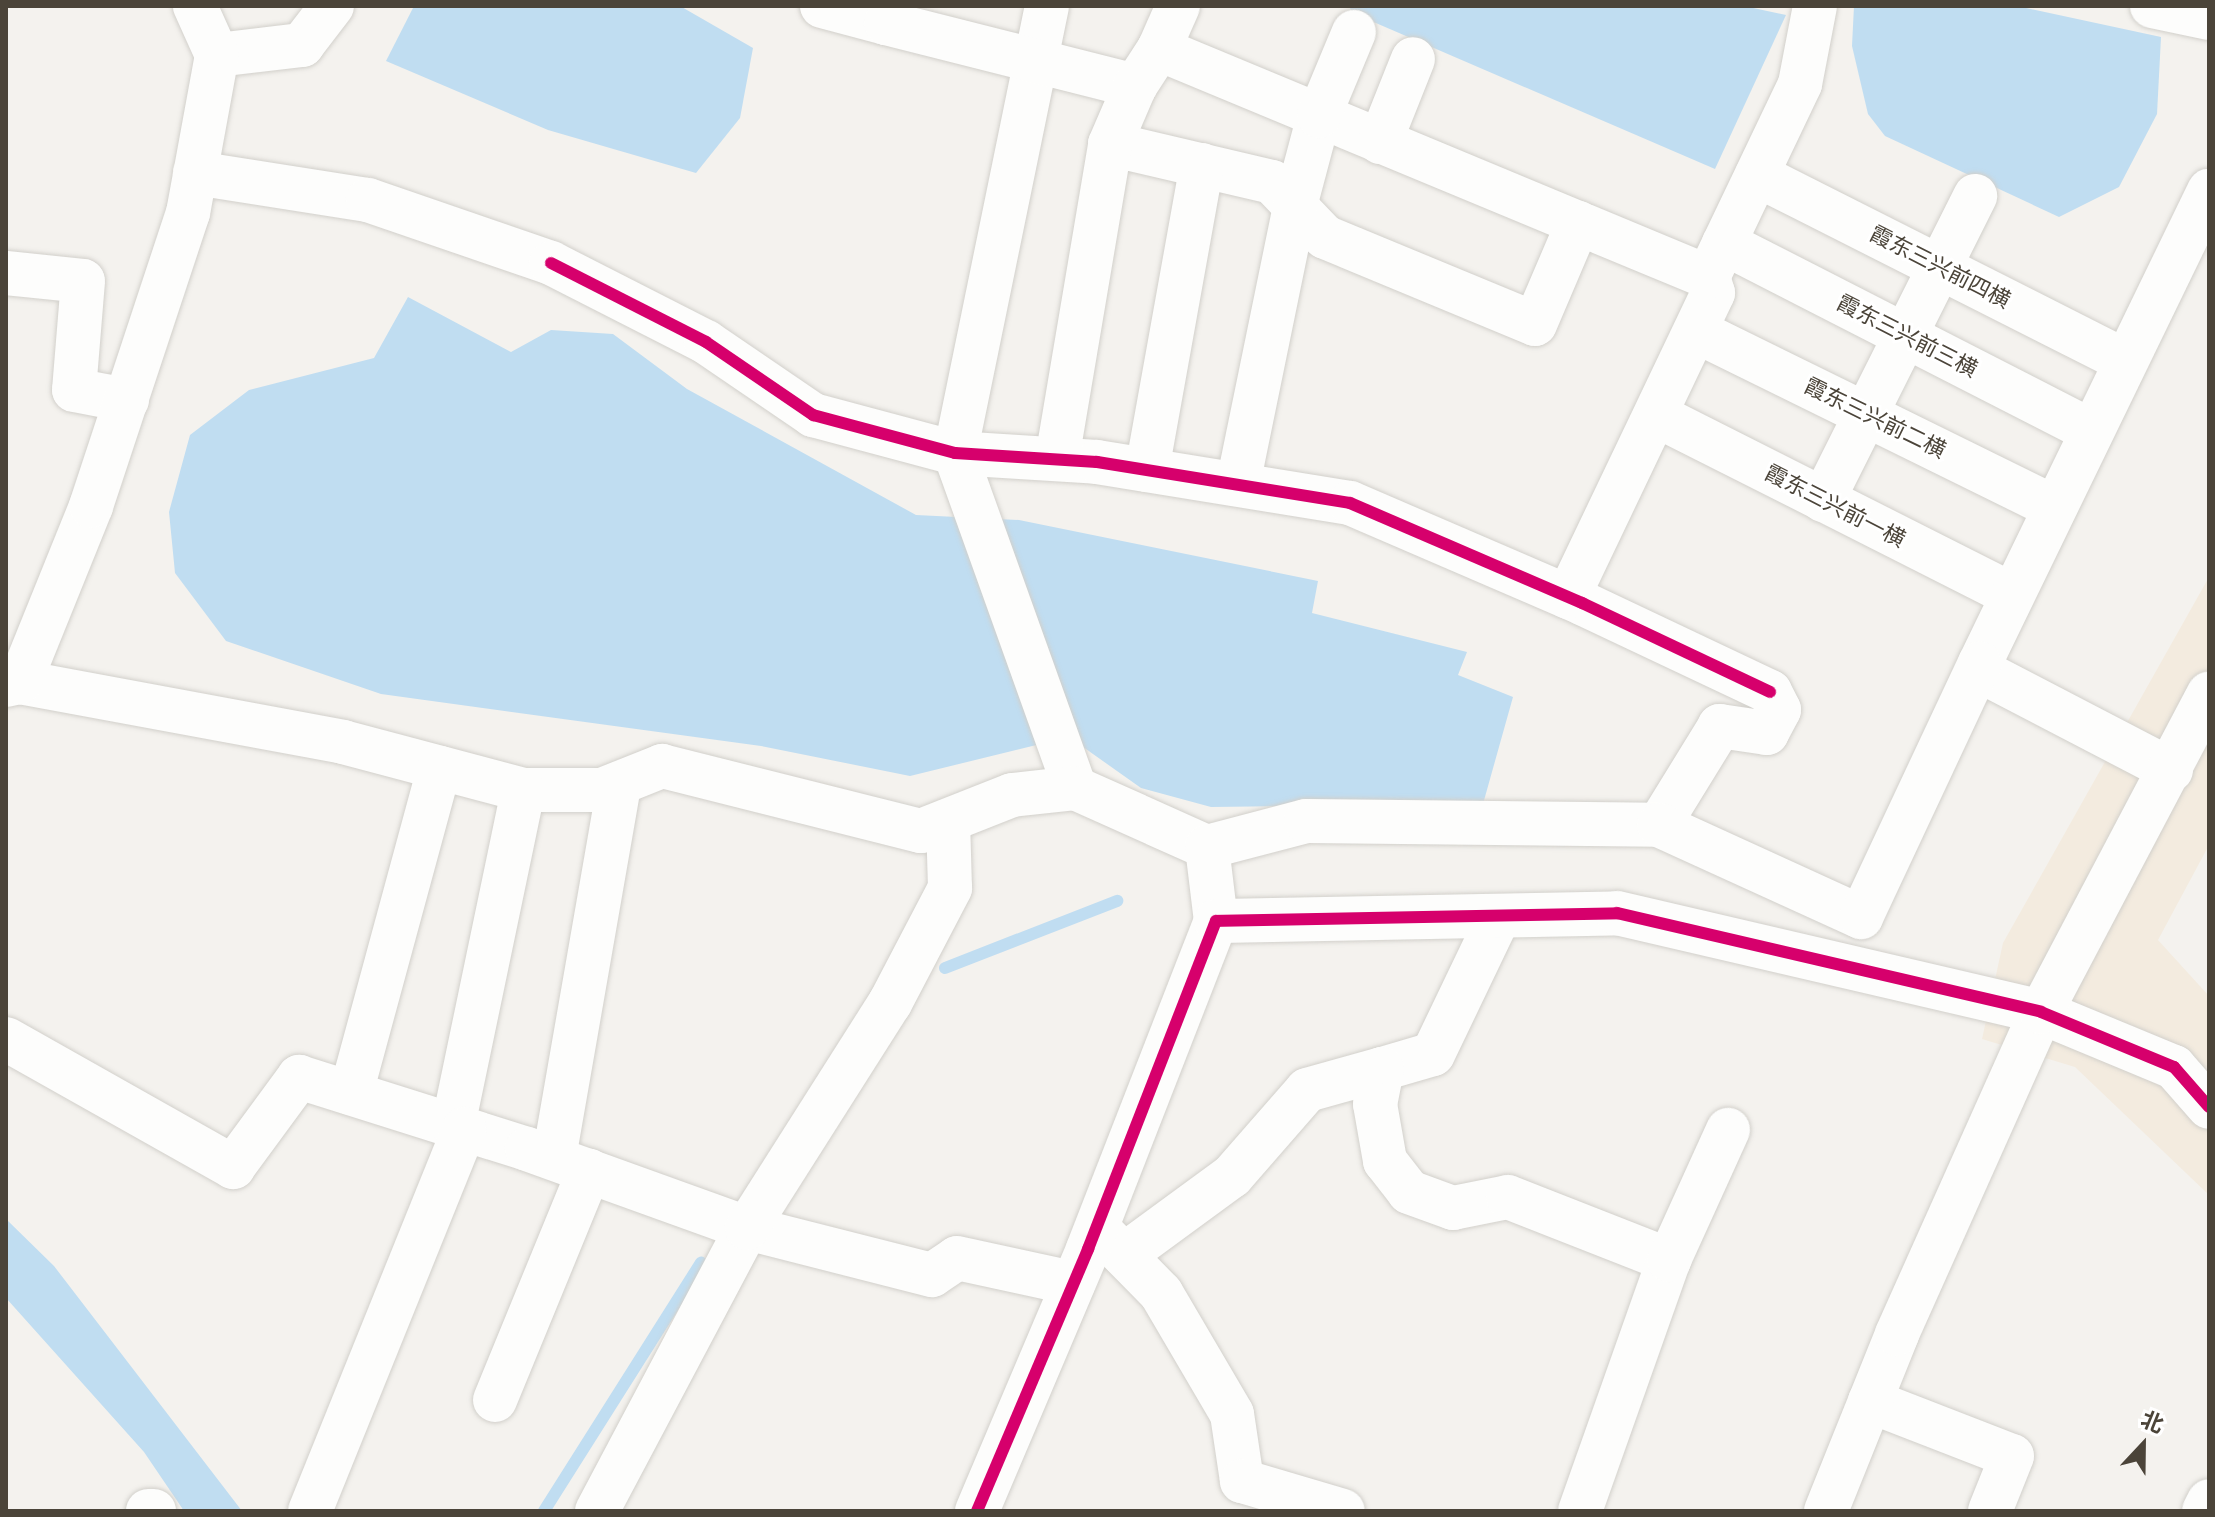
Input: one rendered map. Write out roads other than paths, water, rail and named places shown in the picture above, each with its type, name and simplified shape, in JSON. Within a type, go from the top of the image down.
[{"type":"street","points":[[195,6],[217,55],[176,257],[91,506],[13,683],[272,728],[523,790],[602,790],[662,766],[921,831],[1012,795],[1075,788],[1207,847],[1306,821],[1659,825],[1861,917],[2090,430],[2209,191]]},
{"type":"street","points":[[217,55],[302,45],[332,6]]},
{"type":"street","points":[[822,6],[890,14],[1135,86]]},
{"type":"street","points":[[1047,6],[955,453],[1075,788]]},
{"type":"street","points":[[1057,459],[1110,144],[1135,86],[1159,49],[1178,6]]},
{"type":"street","points":[[1568,597],[1658,416],[1713,293],[1716,260],[1800,84],[1815,6]]},
{"type":"street","points":[[2152,6],[2209,18]]},
{"type":"street","points":[[1238,484],[1295,206],[1319,116],[1354,32]]},
{"type":"street","name":"霞东三兴前三横","points":[[1159,49],[1578,223],[1716,260],[1904,334],[2090,430]]},
{"type":"street","points":[[1380,142],[1413,59]]},
{"type":"street","points":[[1110,144],[1272,182],[1325,237],[1535,324],[1578,223]]},
{"type":"street","points":[[1147,470],[1202,165]]},
{"type":"street","points":[[195,173],[368,200],[551,263],[706,342],[813,415],[955,453],[1057,459],[1147,470],[1350,503],[1568,597],[1770,692],[1779,710],[1767,733],[1720,726],[1659,825]]},
{"type":"street","name":"霞东三兴前四横","points":[[1757,175],[2124,360]]},
{"type":"street","points":[[1823,500],[1975,196]]},
{"type":"street","points":[[6,273],[83,281],[74,390],[127,400]]},
{"type":"street","name":"霞东三兴前二横","points":[[1696,331],[2054,507]]},
{"type":"street","name":"霞东三兴前一横","points":[[1658,416],[2012,595]]},
{"type":"street","points":[[1980,663],[1992,677],[2171,770]]},
{"type":"street","points":[[1826,1511],[1870,1401],[2041,1012],[2171,770],[2203,721]]},
{"type":"street","points":[[351,1093],[439,768]]},
{"type":"street","points":[[495,1400],[571,1165],[619,784]]},
{"type":"street","points":[[310,1511],[458,1127],[523,790]]},
{"type":"street","points":[[597,1511],[747,1228],[890,1003],[950,888],[948,821]]},
{"type":"street","points":[[1110,1241],[1216,921],[1207,847]]},
{"type":"street","points":[[1216,921],[1617,913],[2041,1012],[2174,1067],[2209,1107]]},
{"type":"street","points":[[977,1511],[1073,1283],[1110,1241],[1232,1176],[1307,1090],[1433,1054],[1499,916]]},
{"type":"street","points":[[6,1039],[233,1167],[299,1077],[571,1165],[747,1228],[932,1275],[957,1258],[1073,1283]]},
{"type":"street","points":[[1382,1069],[1375,1104],[1385,1161],[1409,1192],[1453,1208],[1508,1197],[1669,1260]]},
{"type":"street","points":[[1580,1511],[1669,1260],[1728,1130]]},
{"type":"street","points":[[1110,1241],[1161,1293],[1232,1414],[1236,1496],[1343,1511]]},
{"type":"street","points":[[1870,1401],[2012,1456],[1990,1511]]},
{"type":"street","points":[[2204,1511],[2209,1501]]},
{"type":"water","points":[[414,6],[680,6],[753,48],[740,118],[696,173],[548,130],[386,61]]},
{"type":"water","points":[[1348,6],[1744,6],[1786,15],[1715,169],[1355,14]]},
{"type":"water","points":[[1854,6],[2017,6],[2161,37],[2157,114],[2119,187],[2059,217],[1885,136],[1868,114],[1852,46]]},
{"type":"water","points":[[408,297],[511,352],[551,330],[613,334],[687,389],[916,515],[1019,520],[1318,581],[1312,613],[1467,652],[1458,675],[1513,697],[1483,804],[1211,807],[1141,788],[1069,737],[910,776],[761,746],[381,694],[226,641],[175,573],[169,512],[190,435],[249,390],[374,358]]},
{"type":"water","points":[[6,1219],[54,1266],[242,1511],[184,1511],[144,1452],[6,1298]]},
{"type":"waterway","points":[[945,968],[1117,901]]},
{"type":"waterway","points":[[544,1511],[701,1263]]}]
